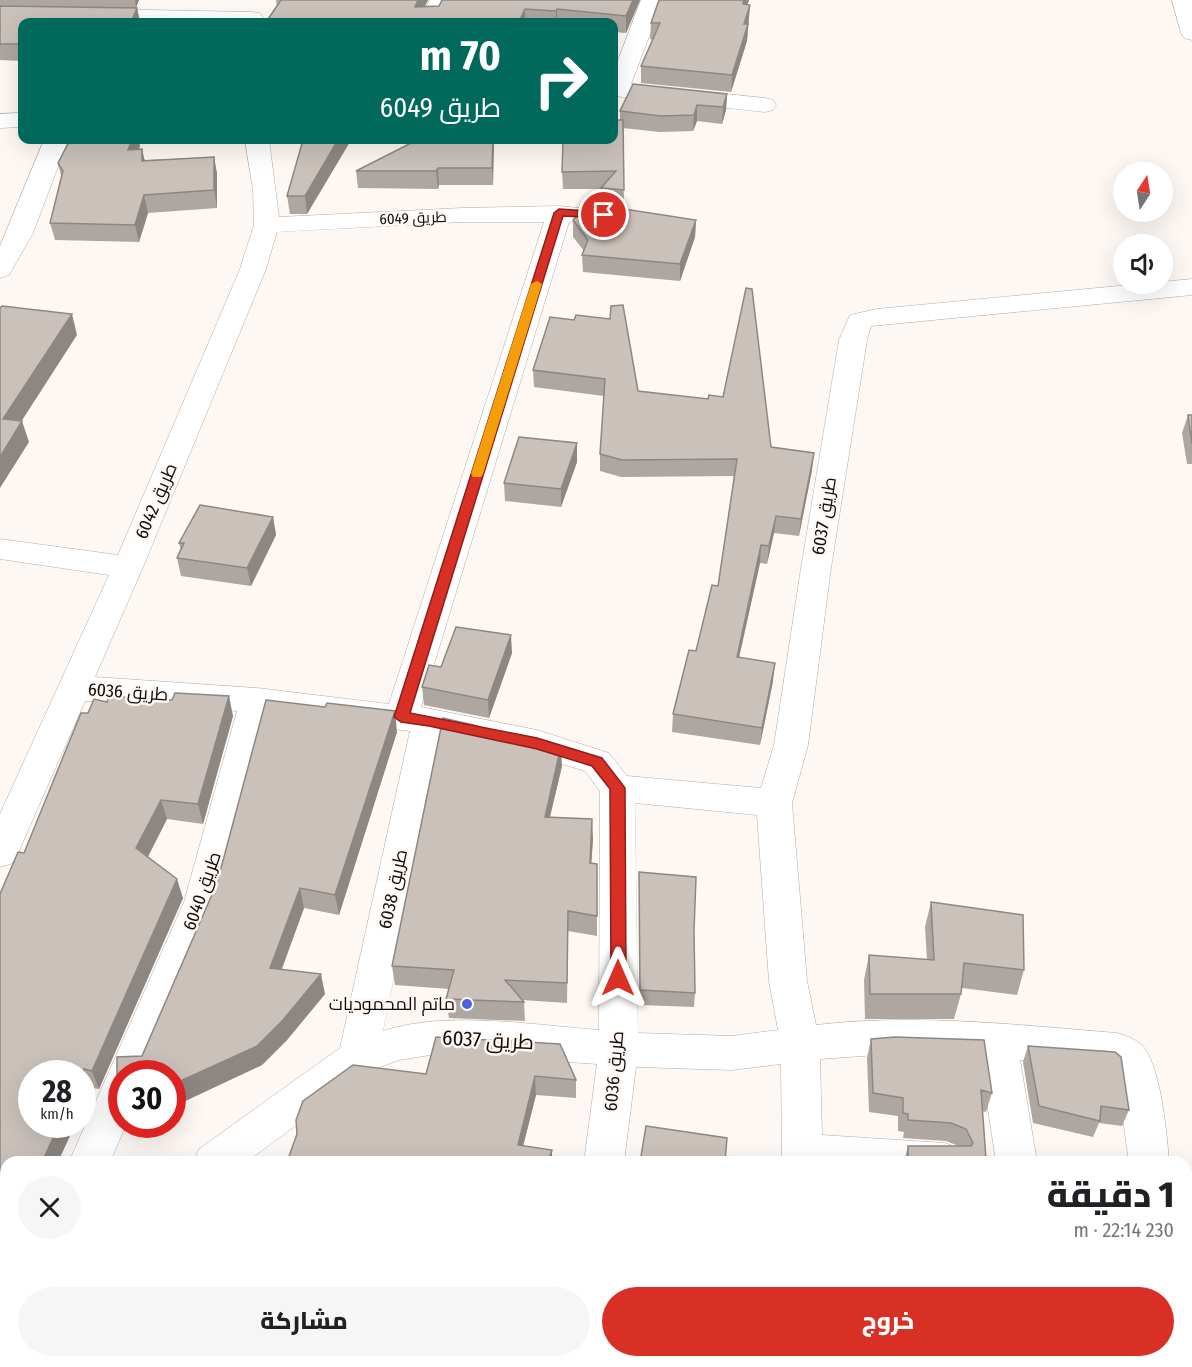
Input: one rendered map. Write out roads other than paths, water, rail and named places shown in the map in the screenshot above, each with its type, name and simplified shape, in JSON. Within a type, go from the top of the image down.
[{"type":"street","points":[[430,18],[441,0]]},
{"type":"street","points":[[618,84],[652,0]]},
{"type":"street","points":[[1183,0],[1192,33]]},
{"type":"street","points":[[72,15],[253,13]]},
{"type":"street","points":[[618,89],[765,105]]},
{"type":"street","points":[[0,121],[18,120]]},
{"type":"street","points":[[0,270],[20,233],[54,144]]},
{"type":"street","name":"طريق 6042","points":[[0,853],[128,567],[253,269],[267,225],[265,190],[258,144]]},
{"type":"street","points":[[415,719],[559,213]]},
{"type":"street","name":"طريق 6049","points":[[267,225],[559,213],[604,215]]},
{"type":"street","name":"طريق 6037","points":[[801,1156],[800,1044],[788,981],[774,804],[791,745],[816,568],[853,340],[859,321],[877,317],[1192,287]]},
{"type":"street","points":[[0,549],[128,567]]},
{"type":"street","name":"طريق 6036","points":[[73,688],[257,700],[415,719],[537,743],[597,762],[617,788],[619,1049],[605,1156]]},
{"type":"street","name":"طريق 6040","points":[[133,1060],[202,902],[257,700]]},
{"type":"street","name":"طريق 6038","points":[[358,1058],[415,719]]},
{"type":"street","points":[[617,788],[774,804]]},
{"type":"street","name":"طريق 6037","points":[[222,1156],[358,1058],[384,1046],[413,1038],[443,1036],[665,1052],[732,1053],[800,1044]]},
{"type":"street","points":[[800,1044],[891,1037],[997,1041],[1118,1050],[1130,1059],[1136,1071],[1148,1156]]},
{"type":"street","points":[[997,1041],[1015,1156]]},
{"type":"street","points":[[92,1156],[108,1119]]},
{"type":"place","name":"ماتم المحموديات","points":[[467,1004]]}]
